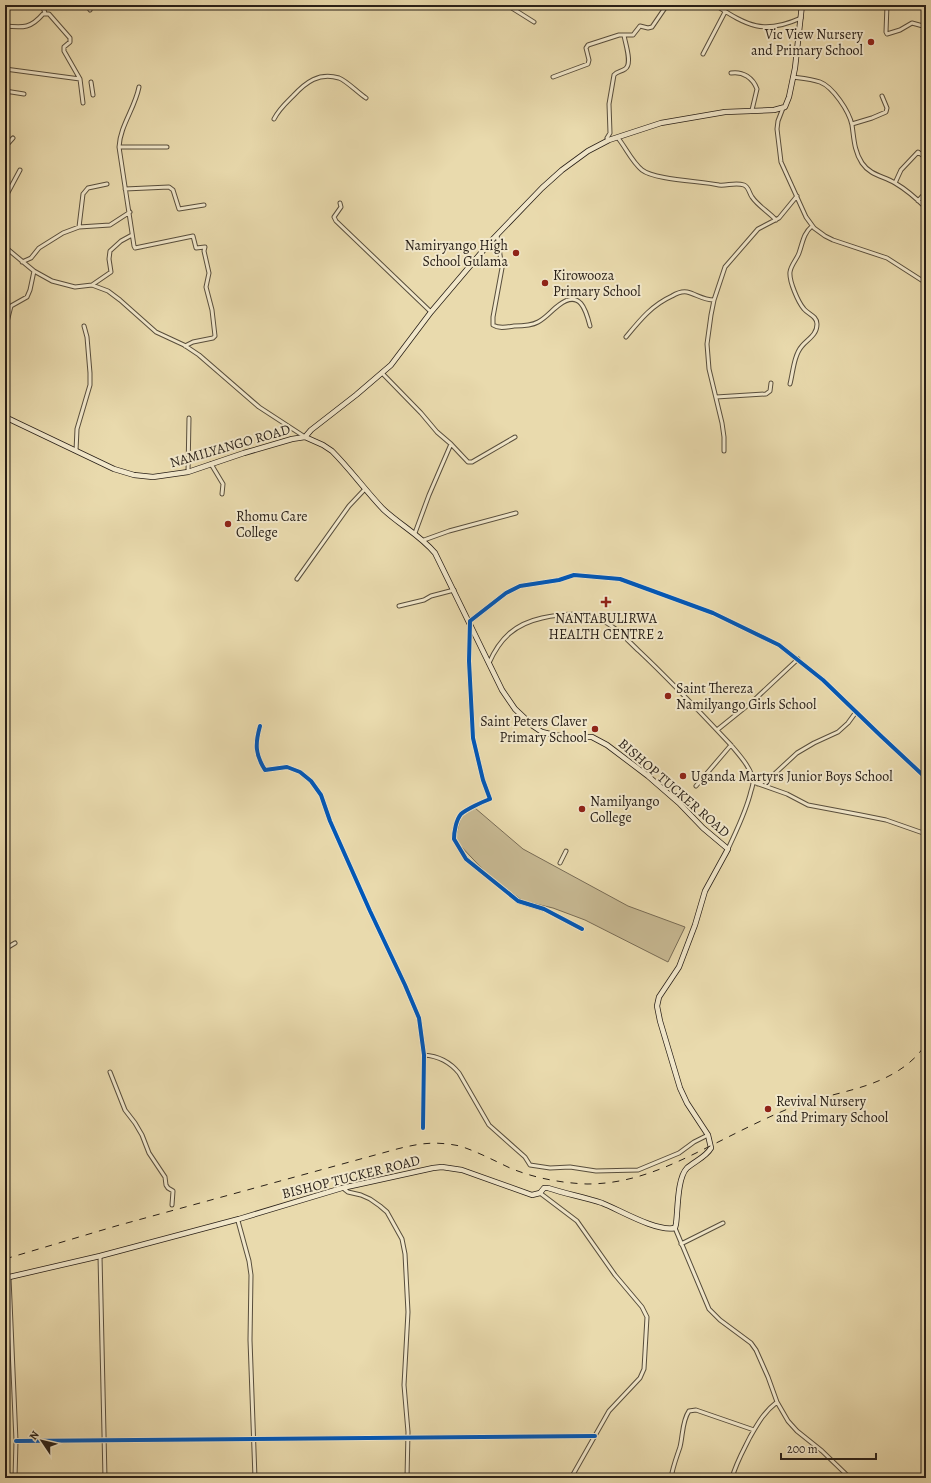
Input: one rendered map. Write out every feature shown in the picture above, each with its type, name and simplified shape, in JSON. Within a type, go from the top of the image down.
[{"type":"main road","points":[[305,437],[311,430],[382,373],[398,357],[431,312],[498,234],[534,195],[562,170],[588,151],[609,140],[661,124],[725,112],[783,108],[790,97],[802,5]]},
{"type":"main road","name":"NAMILYANGO ROAD","points":[[5,417],[114,469],[134,475],[153,477],[188,472],[292,439],[305,437]]},
{"type":"main road","name":"BISHOP TUCKER ROAD","points":[[305,437],[323,444],[332,451],[391,516],[424,540],[435,553],[470,621],[502,690],[515,709],[533,726],[542,732],[554,736],[592,737],[602,742],[683,806],[703,828],[728,849],[705,891],[695,925],[679,967],[658,1001],[658,1014],[684,1096],[708,1136]]},
{"type":"main road","points":[[674,1228],[676,1224],[682,1175],[689,1167],[710,1151],[711,1146],[708,1136]]},
{"type":"main road","name":"BISHOP TUCKER ROAD","points":[[7,1278],[100,1256],[342,1188],[442,1167],[462,1170],[532,1195],[540,1193],[544,1188],[548,1188],[602,1203],[657,1226],[674,1228]]},
{"type":"street","points":[[42,5],[45,13],[49,14],[70,38],[70,42],[64,47],[64,50],[80,79],[83,104]]},
{"type":"street","points":[[87,5],[90,10]]},
{"type":"street","points":[[507,5],[534,22]]},
{"type":"street","points":[[553,77],[588,64],[590,60],[586,48],[588,45],[624,35],[633,35],[640,26],[648,28],[652,27],[667,5]]},
{"type":"street","points":[[715,5],[725,12],[749,24],[762,27],[778,27],[801,18]]},
{"type":"street","points":[[887,5],[887,34],[900,30],[912,23],[920,26],[926,25]]},
{"type":"street","points":[[703,54],[725,12]]},
{"type":"street","points":[[5,26],[22,27],[31,25],[45,13]]},
{"type":"street","points":[[607,138],[610,133],[609,112],[614,74],[625,69],[629,64],[624,35]]},
{"type":"street","points":[[5,69],[80,79]]},
{"type":"street","points":[[731,72],[743,73],[749,77],[756,87],[757,89],[752,110]]},
{"type":"street","points":[[274,119],[279,110],[300,87],[318,78],[331,76],[341,78],[366,98]]},
{"type":"street","points":[[793,77],[823,83],[844,105],[852,124],[856,150],[862,162],[873,173],[895,183],[926,208]]},
{"type":"street","points":[[91,82],[93,95]]},
{"type":"street","points":[[139,87],[135,104],[121,132],[119,147],[134,246],[135,248],[192,236],[194,237],[196,248],[205,247],[204,251],[209,273],[206,289],[212,310],[215,336],[213,338],[193,342],[185,346]]},
{"type":"street","points":[[5,91],[24,94]]},
{"type":"street","points":[[852,124],[886,112],[887,108],[882,96]]},
{"type":"street","points":[[783,108],[777,129],[781,162],[806,217],[812,226],[817,231],[833,240],[887,258],[926,283]]},
{"type":"street","points":[[5,147],[13,138]]},
{"type":"street","points":[[618,138],[639,167],[645,172],[659,176],[720,185],[745,185],[755,200],[776,220]]},
{"type":"street","points":[[119,147],[168,147]]},
{"type":"street","points":[[895,183],[901,170],[918,152],[926,158]]},
{"type":"street","points":[[5,198],[20,170]]},
{"type":"street","points":[[79,227],[83,194],[88,188],[107,184]]},
{"type":"street","points":[[125,189],[169,187],[173,190],[179,209],[204,205]]},
{"type":"street","points":[[918,201],[926,192]]},
{"type":"street","points":[[724,451],[724,431],[709,369],[707,344],[714,300],[722,273],[731,260],[758,229],[776,220],[785,212],[797,196]]},
{"type":"street","points":[[340,203],[341,206],[334,217],[336,222],[431,312]]},
{"type":"street","points":[[22,262],[31,258],[39,248],[63,233],[79,227],[110,225],[130,212]]},
{"type":"street","points":[[790,384],[799,351],[817,329],[817,321],[803,308],[800,303],[791,280],[790,273],[791,267],[799,253],[804,236],[812,226]]},
{"type":"street","points":[[498,234],[502,268],[493,324],[503,328],[535,324],[542,320],[560,304],[571,299],[576,300],[584,306],[590,326]]},
{"type":"street","points":[[92,285],[110,272],[110,251],[121,241],[132,235]]},
{"type":"street","points":[[5,247],[34,271],[52,281],[75,287],[92,285],[108,291],[156,332],[185,346],[207,360],[259,407],[305,437]]},
{"type":"street","points":[[5,330],[11,306],[27,297],[34,271]]},
{"type":"street","points":[[626,337],[643,316],[653,307],[679,292],[686,292],[706,300],[714,300]]},
{"type":"street","points":[[76,451],[77,429],[90,385],[87,337],[84,326]]},
{"type":"street","points":[[382,373],[467,462],[470,463],[515,437]]},
{"type":"street","points":[[716,397],[766,394],[770,391],[771,383]]},
{"type":"street","points":[[188,472],[189,418]]},
{"type":"street","points":[[415,534],[429,495],[451,444]]},
{"type":"street","points":[[211,464],[223,484],[222,494]]},
{"type":"street","points":[[297,579],[349,506],[365,489]]},
{"type":"street","points":[[424,540],[445,532],[516,513]]},
{"type":"street","points":[[582,928],[544,909],[518,901],[466,860],[455,841],[454,836],[458,820],[462,814],[490,799],[483,780],[473,738],[469,661],[470,621],[506,593],[520,586],[559,580],[574,575],[620,579],[712,613],[779,645],[798,659],[823,680],[926,778]]},
{"type":"street","points":[[399,606],[424,600],[431,596],[454,590]]},
{"type":"street","points":[[489,663],[508,634],[516,627],[534,620],[557,615],[580,615],[594,617],[608,624],[622,634],[717,730],[740,756],[748,768],[753,782],[747,807],[728,849]]},
{"type":"street","points":[[717,730],[753,702],[798,659]]},
{"type":"street","points":[[758,784],[769,779],[797,753],[838,732],[848,723],[856,712]]},
{"type":"street","points":[[260,726],[256,742],[259,761],[265,770],[287,768],[300,772],[311,781],[321,795],[330,821],[420,1018],[424,1055],[423,1128]]},
{"type":"street","points":[[696,786],[731,745]]},
{"type":"street","points":[[753,782],[787,794],[808,805],[886,820],[926,834]]},
{"type":"street","points":[[560,863],[566,851]]},
{"type":"street","points":[[5,949],[15,943]]},
{"type":"street","points":[[424,1055],[433,1056],[454,1066],[489,1125],[525,1157],[530,1165],[550,1168],[570,1167],[596,1171],[638,1170],[679,1153],[694,1142],[708,1136]]},
{"type":"street","points":[[110,1072],[124,1110],[135,1123],[142,1135],[149,1153],[166,1176],[166,1185],[173,1191],[172,1205]]},
{"type":"street","points":[[342,1188],[348,1192],[361,1195],[380,1206],[387,1212],[402,1239],[405,1254],[408,1312],[404,1385],[407,1438],[407,1478]]},
{"type":"street","points":[[540,1193],[577,1221],[615,1275],[642,1307],[647,1317],[644,1369],[640,1378],[609,1412],[571,1478]]},
{"type":"street","points":[[239,1218],[238,1221],[250,1261],[251,1275],[250,1340],[255,1478]]},
{"type":"street","points":[[681,1244],[723,1223]]},
{"type":"street","points":[[674,1228],[709,1309],[720,1320],[751,1343],[756,1350],[768,1377],[776,1402],[797,1431],[822,1451],[850,1478]]},
{"type":"street","points":[[100,1256],[105,1478]]},
{"type":"street","points":[[7,1278],[16,1441],[16,1478]]},
{"type":"street","points":[[732,1478],[741,1453],[754,1430],[763,1415],[776,1402]]},
{"type":"street","points":[[671,1478],[675,1458],[680,1447],[682,1431],[687,1414],[690,1411],[696,1410],[754,1430]]},
{"type":"street","points":[[16,1441],[595,1436]]},
{"type":"shaded area","points":[[475,808],[523,849],[628,906],[685,927],[668,962],[585,920],[553,908],[523,901],[489,876],[455,840],[461,816]]},
{"type":"railway","points":[[5,1259],[116,1226],[413,1145],[435,1143],[460,1146],[479,1153],[519,1172],[558,1181],[587,1184],[615,1182],[629,1179],[668,1166],[782,1111],[876,1082],[898,1071],[909,1063],[926,1044]]},
{"type":"cycle path","points":[[582,929],[544,909],[518,901],[466,859],[454,839],[454,833],[461,814],[490,799],[483,780],[473,738],[469,661],[470,621],[506,593],[520,586],[559,580],[574,575],[620,579],[713,613],[779,645],[823,680],[926,778]]},
{"type":"cycle path","points":[[260,726],[257,738],[257,749],[259,759],[265,770],[287,767],[300,772],[311,781],[321,795],[330,821],[419,1018],[424,1055],[423,1128]]},
{"type":"cycle path","points":[[16,1441],[595,1436]]},
{"type":"place","name":"Vic View Nursery and Primary School","points":[[871,42]]},
{"type":"place","name":"Namiryango High School Gulama","points":[[516,253]]},
{"type":"place","name":"Kirowooza Primary School","points":[[545,283]]},
{"type":"place","name":"Rhomu Care College","points":[[228,524]]},
{"type":"place","name":"NANTABULIRWA HEALTH CENTRE 2","points":[[606,602]]},
{"type":"place","name":"Saint Thereza Namilyango Girls School","points":[[668,696]]},
{"type":"place","name":"Saint Peters Claver Primary School","points":[[595,729]]},
{"type":"place","name":"Uganda Martyrs Junior Boys School","points":[[683,776]]},
{"type":"place","name":"Namilyango College","points":[[582,809]]},
{"type":"place","name":"Revival Nursery and Primary School","points":[[768,1109]]}]
